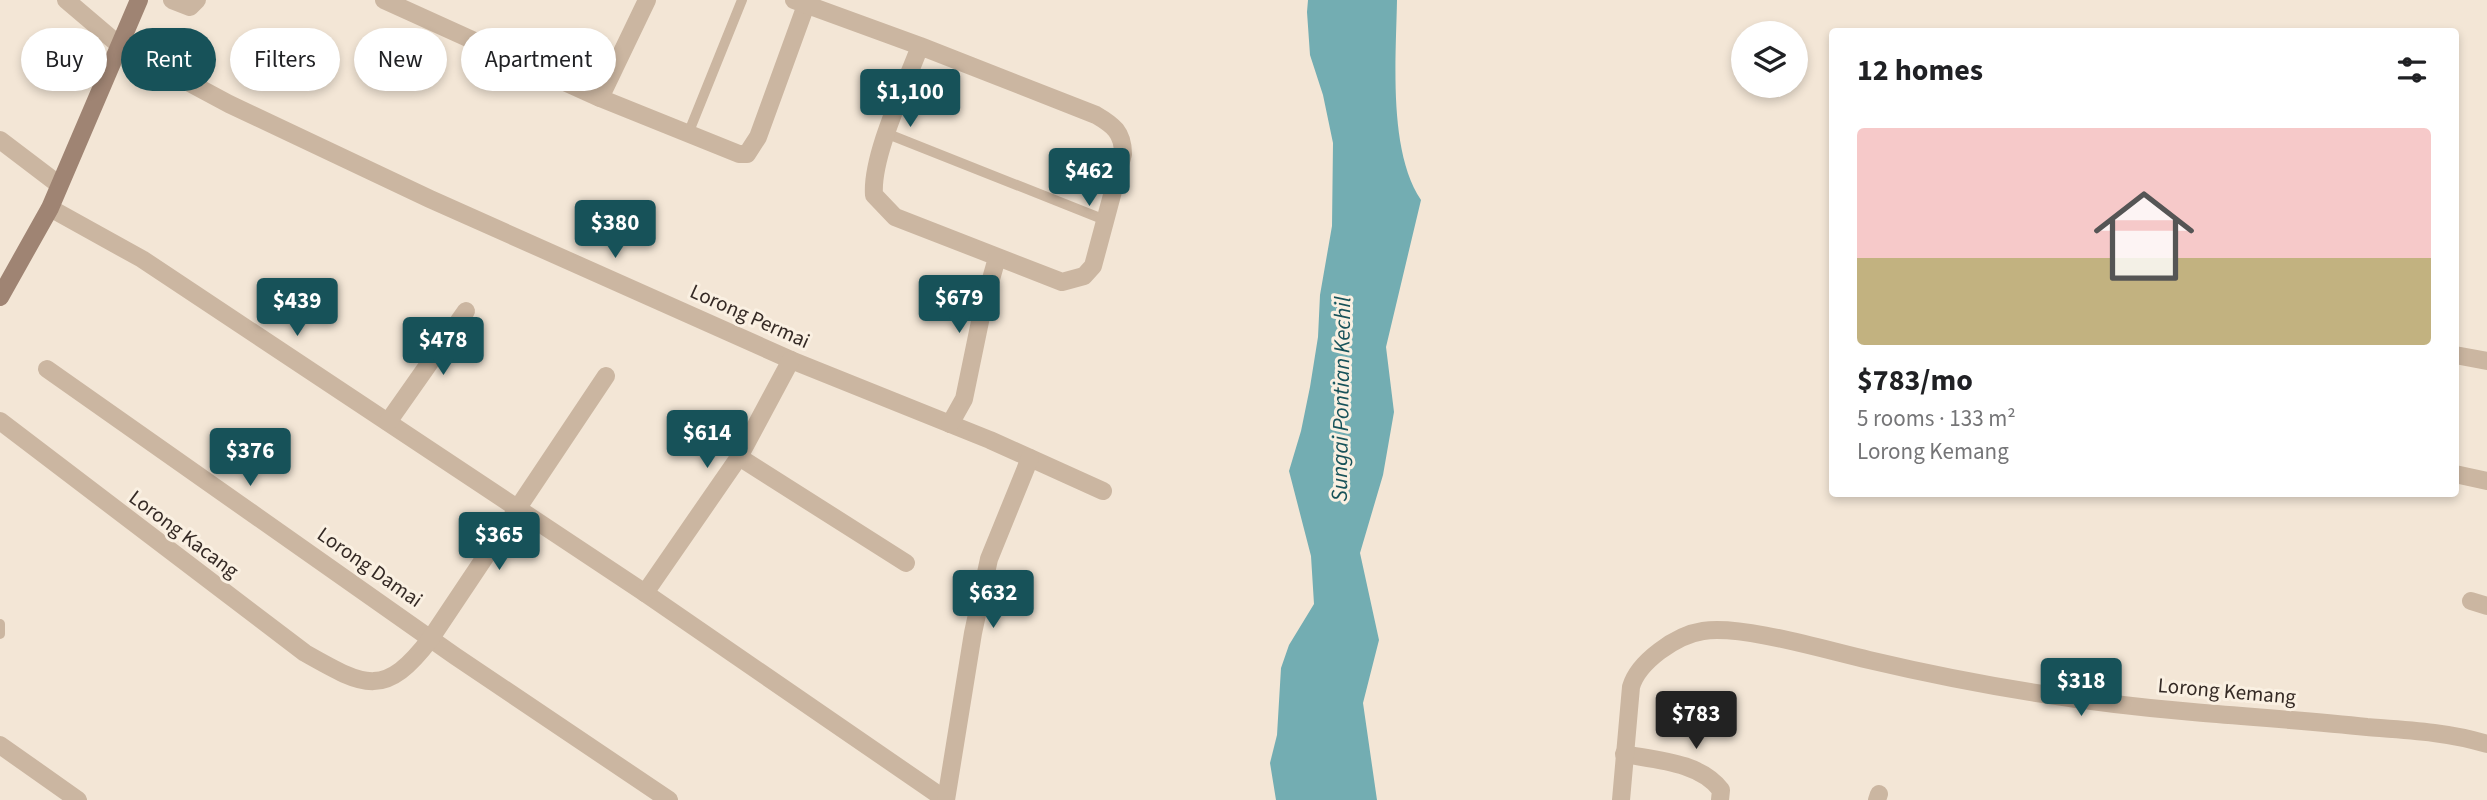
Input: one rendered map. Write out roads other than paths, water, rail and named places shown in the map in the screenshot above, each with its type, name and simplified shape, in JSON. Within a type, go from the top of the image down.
[{"type":"main road","points":[[0,297],[50,208],[139,0]]},
{"type":"street","name":"Lorong Permai","points":[[66,0],[119,45],[229,104],[430,199],[791,360],[950,424],[1103,491]]},
{"type":"street","points":[[173,0],[190,8],[197,0]]},
{"type":"street","points":[[384,0],[600,98],[739,154],[747,154],[753,149],[758,137],[800,3],[920,46],[1096,115],[1119,132],[1123,141],[1123,153],[1093,266],[1084,276],[1062,282],[997,258],[895,217],[874,195],[873,183],[888,134],[920,46]]},
{"type":"street","points":[[600,98],[647,0]]},
{"type":"street","points":[[0,140],[58,184]]},
{"type":"street","points":[[50,208],[142,258],[645,593],[946,800],[973,633],[989,559],[1030,458]]},
{"type":"street","points":[[950,424],[964,398],[975,359],[983,307],[997,258]]},
{"type":"street","points":[[388,422],[466,311]]},
{"type":"street","points":[[2459,356],[2487,360]]},
{"type":"street","points":[[645,593],[738,457],[791,360]]},
{"type":"street","name":"Lorong Damai","points":[[47,369],[668,800]]},
{"type":"street","points":[[431,638],[606,376]]},
{"type":"street","name":"Lorong Kacang","points":[[0,421],[242,607],[305,653],[345,676],[359,681],[390,679],[415,659],[431,638]]},
{"type":"street","points":[[738,457],[906,563]]},
{"type":"street","points":[[2459,475],[2487,481]]},
{"type":"street","name":"Lorong Kemang","points":[[1621,800],[1634,675],[1649,658],[1703,631],[1736,631],[1911,670],[2044,694],[2175,710],[2411,731],[2487,744]]},
{"type":"street","points":[[0,745],[78,800]]},
{"type":"street","points":[[1624,754],[1684,766],[1717,784],[1721,790],[1720,800]]},
{"type":"lane","points":[[688,134],[742,0]]},
{"type":"lane","points":[[888,134],[1105,220]]},
{"type":"lane","points":[[0,624],[0,634]]},
{"type":"water","name":"Sungai Pontian Kechil","points":[[1308,0],[1397,0],[1395,76],[1399,130],[1410,180],[1421,200],[1386,347],[1394,412],[1383,475],[1360,553],[1379,640],[1363,703],[1377,800],[1276,800],[1270,763],[1277,735],[1281,668],[1289,645],[1314,604],[1311,556],[1289,471],[1310,387],[1318,337],[1320,295],[1332,226],[1333,143],[1323,95],[1310,55]]}]
